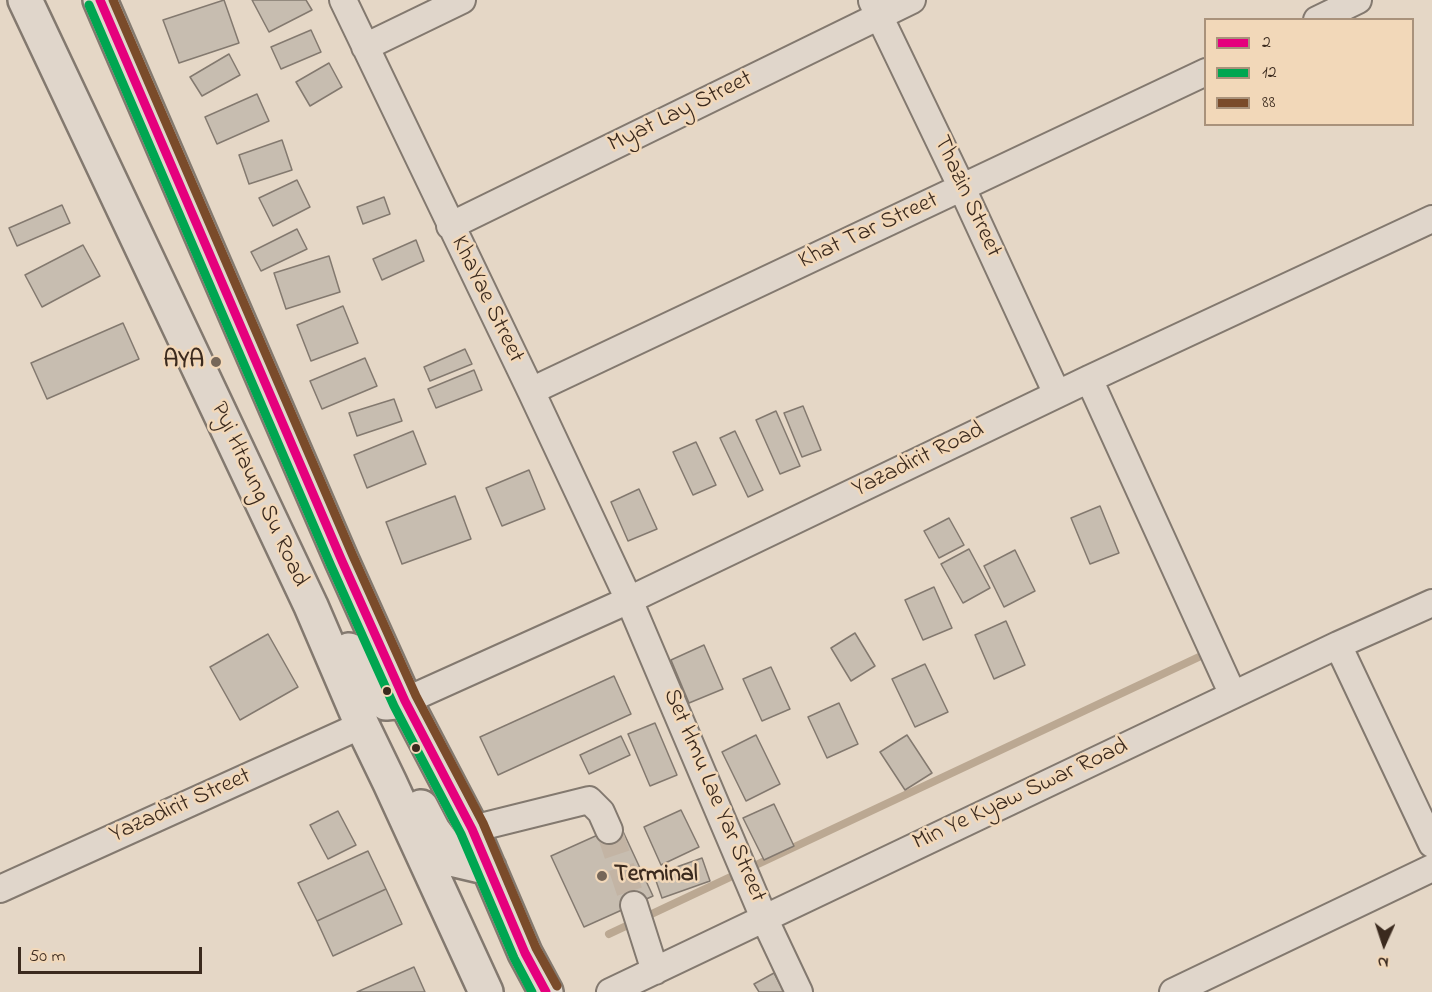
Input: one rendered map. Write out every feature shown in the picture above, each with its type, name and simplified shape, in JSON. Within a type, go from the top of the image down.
[{"type":"main road","name":"Pyi Htaung Su Road","points":[[26,0],[310,606],[362,725],[486,992]]},
{"type":"main road","points":[[100,0],[337,550],[405,701],[472,829],[525,953],[546,992]]},
{"type":"main road","points":[[310,606],[330,618],[367,685],[386,703],[405,701]]},
{"type":"main road","points":[[362,725],[378,735],[391,751],[433,830],[455,860],[489,868]]},
{"type":"street","name":"KhaYae Street","points":[[343,0],[629,600]]},
{"type":"street","points":[[365,47],[462,0]]},
{"type":"street","name":"Myat Lay Street","points":[[450,226],[876,8],[912,0]]},
{"type":"street","points":[[1321,18],[1358,0]]},
{"type":"street","name":"Thazin Street","points":[[876,8],[1058,394]]},
{"type":"street","name":"Khat Tar Street","points":[[531,391],[1204,73]]},
{"type":"street","name":"Yazadirit Road","points":[[405,701],[629,600],[1089,379],[1432,219]]},
{"type":"street","points":[[1089,379],[1233,695]]},
{"type":"street","name":"Set Hmu Lae Yar Street","points":[[629,600],[764,918],[799,992]]},
{"type":"street","name":"Min Ye Kyaw Swar Road","points":[[610,992],[1338,645],[1432,603]]},
{"type":"street","points":[[1338,645],[1432,844]]},
{"type":"street","name":"Yazadirit Street","points":[[0,890],[362,725]]},
{"type":"street","points":[[472,829],[589,800],[601,812],[609,830]]},
{"type":"street","points":[[1173,992],[1432,868]]},
{"type":"street","points":[[634,905],[655,971]]},
{"type":"building","points":[[224,0],[239,43],[179,63],[163,20]]},
{"type":"building","points":[[252,0],[306,0],[312,10],[269,32]]},
{"type":"building","points":[[311,30],[321,52],[281,69],[271,47]]},
{"type":"building","points":[[229,54],[240,75],[202,96],[190,77]]},
{"type":"building","points":[[329,63],[342,87],[310,106],[296,82]]},
{"type":"building","points":[[257,94],[269,121],[217,144],[205,117]]},
{"type":"building","points":[[282,140],[292,170],[249,184],[239,155]]},
{"type":"building","points":[[297,180],[310,207],[273,226],[259,198]]},
{"type":"building","points":[[384,197],[390,214],[363,224],[357,207]]},
{"type":"building","points":[[62,205],[70,223],[17,246],[9,228]]},
{"type":"building","points":[[297,229],[307,249],[261,271],[251,252]]},
{"type":"building","points":[[416,240],[424,261],[382,280],[373,259]]},
{"type":"building","points":[[83,245],[100,276],[42,307],[25,275]]},
{"type":"building","points":[[329,256],[340,292],[286,309],[274,273]]},
{"type":"building","points":[[343,306],[358,343],[311,361],[297,325]]},
{"type":"building","points":[[123,323],[139,359],[47,399],[31,363]]},
{"type":"building","points":[[465,349],[472,364],[430,381],[424,367]]},
{"type":"building","points":[[365,358],[377,386],[322,409],[310,381]]},
{"type":"building","points":[[474,370],[482,390],[436,408],[428,389]]},
{"type":"building","points":[[394,399],[402,421],[357,436],[349,413]]},
{"type":"building","points":[[803,406],[821,450],[802,457],[784,413]]},
{"type":"building","points":[[776,411],[800,466],[780,474],[756,420]]},
{"type":"building","points":[[413,431],[426,464],[367,488],[354,455]]},
{"type":"building","points":[[735,431],[763,490],[748,497],[720,438]]},
{"type":"building","points":[[696,442],[716,485],[693,495],[673,452]]},
{"type":"building","points":[[529,470],[545,509],[502,526],[486,488]]},
{"type":"building","points":[[639,489],[657,529],[628,541],[611,502]]},
{"type":"building","points":[[455,496],[471,539],[402,564],[386,522]]},
{"type":"building","points":[[1100,506],[1119,553],[1090,564],[1071,518]]},
{"type":"building","points":[[949,518],[964,545],[939,558],[924,531]]},
{"type":"building","points":[[969,549],[990,588],[963,603],[941,564]]},
{"type":"building","points":[[1015,550],[1035,591],[1004,607],[984,566]]},
{"type":"building","points":[[934,587],[952,628],[923,640],[905,600]]},
{"type":"building","points":[[1006,621],[1025,665],[994,679],[975,635]]},
{"type":"building","points":[[855,633],[875,666],[851,681],[831,648]]},
{"type":"building","points":[[268,634],[298,687],[240,720],[210,667]]},
{"type":"building","points":[[704,645],[723,689],[689,703],[671,660]]},
{"type":"building","points":[[925,664],[948,712],[915,727],[892,679]]},
{"type":"building","points":[[771,667],[790,709],[762,721],[743,679]]},
{"type":"building","points":[[614,676],[631,714],[498,775],[480,737]]},
{"type":"building","points":[[839,703],[858,744],[827,758],[808,717]]},
{"type":"building","points":[[655,723],[677,775],[650,786],[628,734]]},
{"type":"building","points":[[756,735],[780,784],[746,801],[722,752]]},
{"type":"building","points":[[907,735],[932,773],[905,790],[880,752]]},
{"type":"building","points":[[621,736],[630,755],[589,774],[580,755]]},
{"type":"building","points":[[774,804],[794,846],[764,860],[743,818]]},
{"type":"building","points":[[681,810],[699,847],[661,865],[644,827]]},
{"type":"building","points":[[338,811],[356,845],[328,859],[310,825]]},
{"type":"building","name":"Terminal","points":[[620,825],[653,896],[584,927],[551,856]]},
{"type":"building","points":[[368,851],[386,889],[317,921],[298,883]]},
{"type":"building","points":[[702,858],[710,881],[662,898],[654,875]]},
{"type":"building","points":[[386,889],[402,924],[333,956],[317,921]]},
{"type":"building","points":[[414,967],[425,992],[357,992]]},
{"type":"building","points":[[774,973],[784,992],[759,992],[754,984]]},
{"type":"waterway","points":[[609,934],[1201,656]]},
{"type":"tunnel","points":[[609,830],[634,905]]},
{"type":"transit line","name":"2","points":[[100,0],[342,561],[405,701],[472,829],[525,953],[546,992]]},
{"type":"transit line","name":"88","points":[[113,0],[353,556],[416,696],[483,823],[536,948],[557,986]]},
{"type":"transit line","name":"12","points":[[89,5],[331,566],[394,706],[461,834],[514,958],[532,992]]},
{"type":"place","name":"AYA","points":[[216,362]]},
{"type":"place","name":"Terminal","points":[[602,876]]}]
